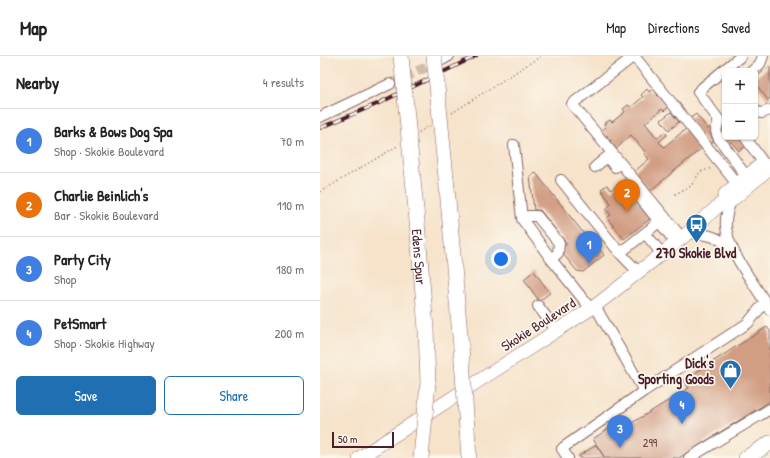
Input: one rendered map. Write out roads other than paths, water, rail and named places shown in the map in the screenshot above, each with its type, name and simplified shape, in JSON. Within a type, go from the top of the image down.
[{"type":"highway","name":"Edens Spur","points":[[401,56],[426,328],[428,383],[421,458]]},
{"type":"highway","points":[[442,57],[447,188],[469,458]]},
{"type":"highway","points":[[746,458],[770,443]]},
{"type":"main road","name":"Skokie Boulevard","points":[[728,201],[725,194],[759,166],[768,164]]},
{"type":"main road","name":"Skokie Boulevard","points":[[359,458],[593,307],[765,172],[768,164]]},
{"type":"lane","points":[[662,219],[572,104],[634,56],[742,180]]},
{"type":"lane","points":[[741,56],[698,92],[722,119],[716,131],[742,180]]},
{"type":"lane","points":[[755,68],[760,64],[763,56]]},
{"type":"lane","points":[[320,117],[390,84]]},
{"type":"lane","points":[[758,112],[762,113],[770,110]]},
{"type":"lane","points":[[748,140],[768,164]]},
{"type":"lane","points":[[514,146],[522,219],[551,259],[593,307],[644,391]]},
{"type":"lane","points":[[595,167],[607,157],[662,219],[682,238],[707,235],[717,237],[725,242],[734,252]]},
{"type":"lane","points":[[561,180],[620,253],[638,272]]},
{"type":"lane","points":[[728,201],[726,225],[727,236],[734,252],[768,306]]},
{"type":"lane","points":[[522,219],[528,216],[537,216],[559,243],[558,252],[551,259]]},
{"type":"lane","points":[[620,253],[662,219]]},
{"type":"lane","points":[[645,233],[662,254]]},
{"type":"lane","points":[[568,458],[562,449],[644,391],[748,323],[768,306],[770,290]]},
{"type":"lane","points":[[538,306],[556,331]]},
{"type":"lane","points":[[688,458],[770,409]]},
{"type":"tunnel","points":[[390,84],[439,61]]},
{"type":"railway","points":[[320,128],[377,104],[476,56]]},
{"type":"place","name":"Charlie Beinlich's","points":[[627,212]]},
{"type":"place","name":"270 Skokie Blvd","points":[[696,244]]},
{"type":"place","name":"Barks & Bows Dog Spa","points":[[589,264]]},
{"type":"place","name":"Dick's Sporting Goods","points":[[730,390]]},
{"type":"place","name":"PetSmart","points":[[682,424]]},
{"type":"place","name":"Party City","points":[[620,448]]}]
